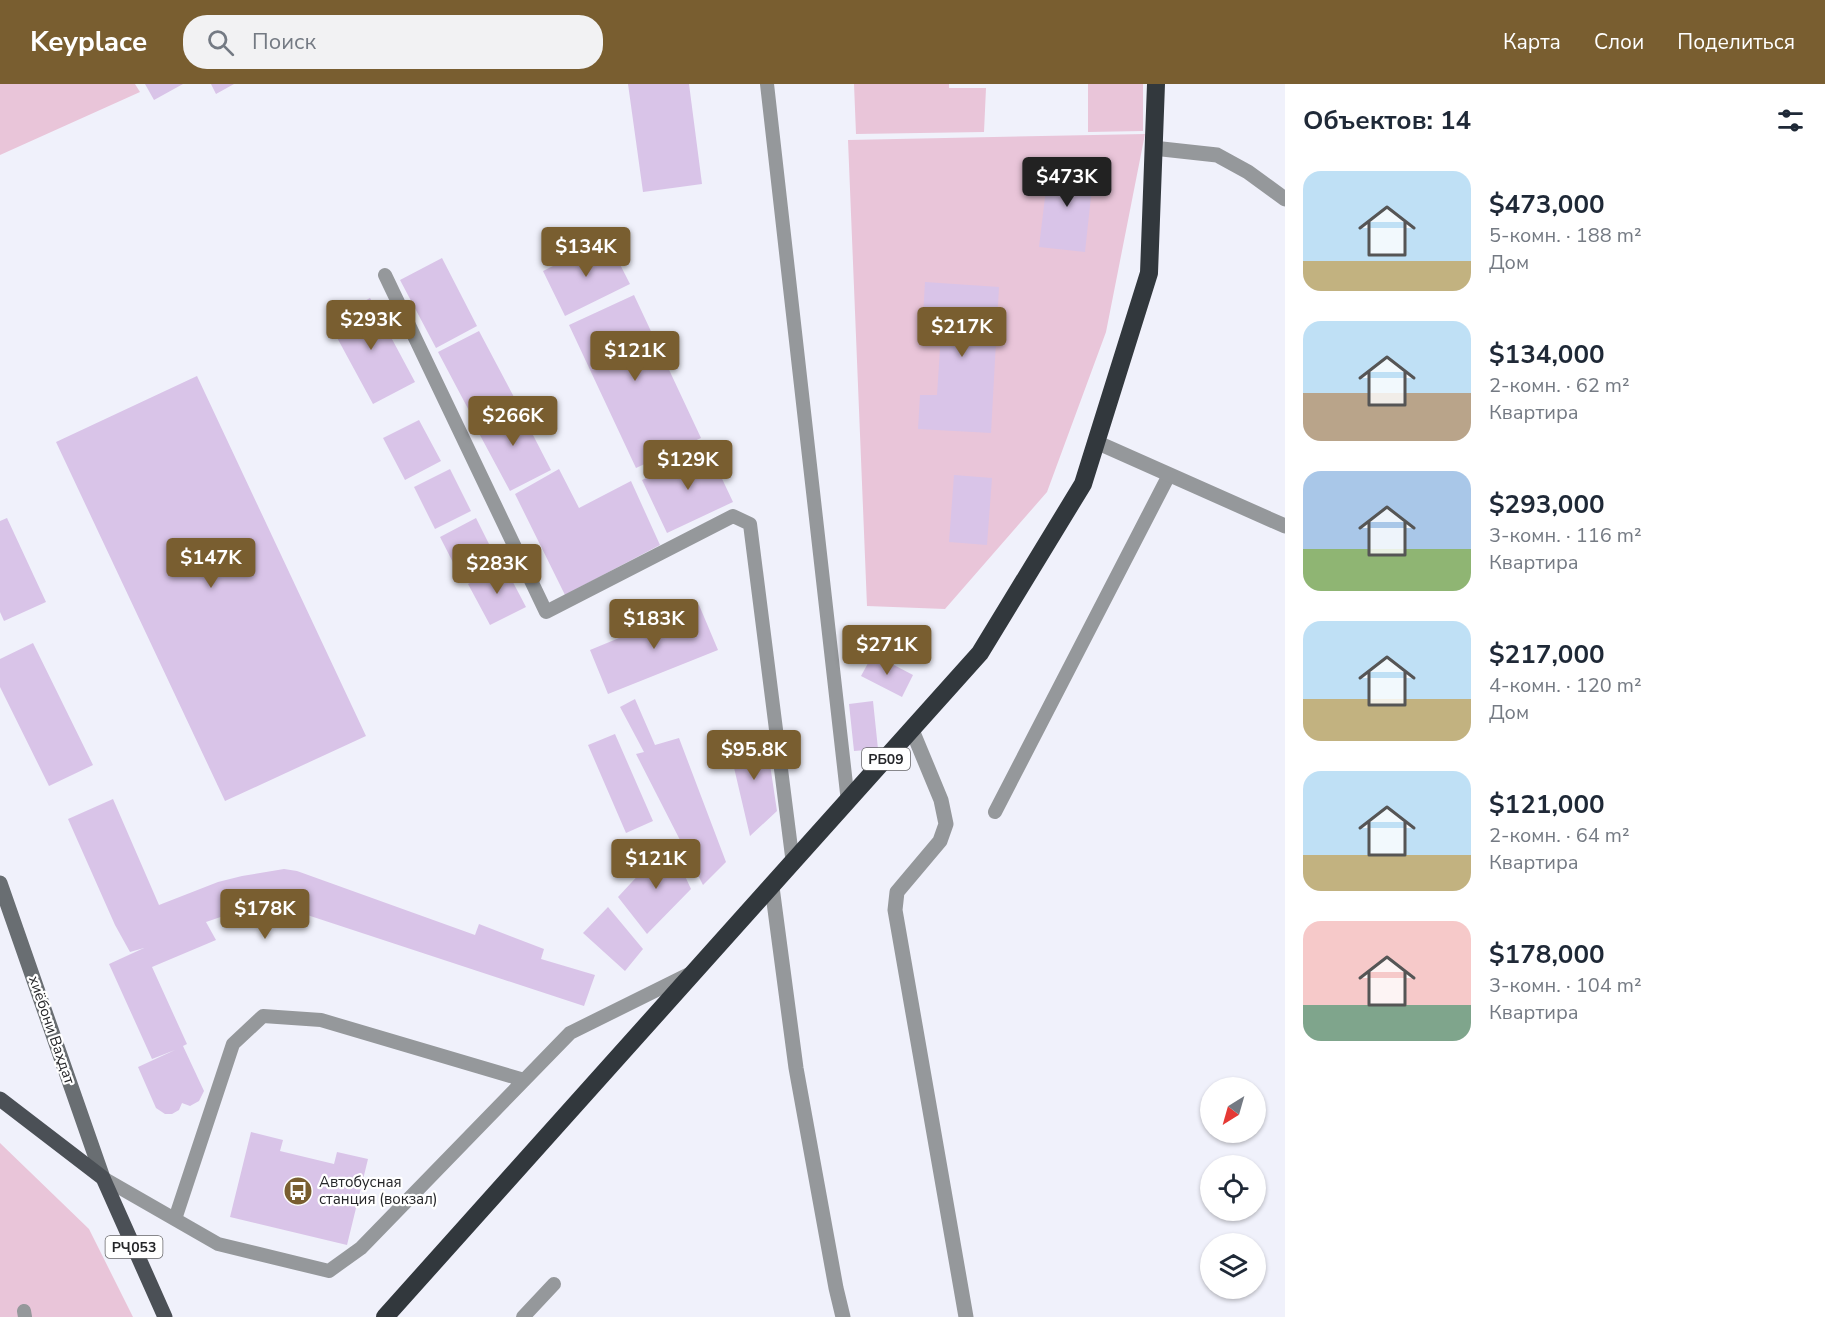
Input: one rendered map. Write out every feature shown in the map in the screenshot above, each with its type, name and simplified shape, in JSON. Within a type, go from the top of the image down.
[{"type":"highway","name":"РБ09","points":[[385,1317],[793,864],[980,652],[1083,484],[1149,273],[1156,84]]},
{"type":"main road","name":"хиёбони Ваҳдат","points":[[0,883],[104,1178]]},
{"type":"main road","name":"РҶ053","points":[[0,1099],[104,1178],[165,1317]]},
{"type":"street","points":[[1154,148],[1217,155],[1248,172],[1285,199]]},
{"type":"street","points":[[1096,442],[1285,526]]},
{"type":"street","points":[[912,730],[941,800],[946,824],[940,842],[897,892],[895,910],[966,1317]]},
{"type":"street","points":[[772,887],[796,1068],[843,1317]]},
{"type":"lane","points":[[767,84],[848,802]]},
{"type":"lane","points":[[385,275],[546,612],[733,516],[750,524],[793,864]]},
{"type":"lane","points":[[995,812],[1169,475]]},
{"type":"lane","points":[[104,1178],[219,1244],[329,1271],[361,1248],[570,1033],[697,970]]},
{"type":"lane","points":[[174,1219],[233,1044],[263,1016],[321,1020],[524,1080]]},
{"type":"lane","points":[[523,1317],[554,1284]]},
{"type":"shaded area","points":[[0,84],[135,84],[140,92],[0,155]]},
{"type":"shaded area","points":[[854,84],[949,84],[949,88],[986,88],[984,132],[856,134]]},
{"type":"shaded area","points":[[1088,84],[1143,84],[1143,131],[1088,132]]},
{"type":"shaded area","points":[[1145,134],[1106,332],[1047,492],[945,609],[867,606],[848,140]]},
{"type":"shaded area","points":[[0,1143],[89,1229],[133,1317],[0,1317]]},
{"type":"building","points":[[145,84],[183,84],[154,100]]},
{"type":"building","points":[[211,84],[234,84],[216,94]]},
{"type":"building","points":[[628,84],[689,84],[702,184],[643,192]]},
{"type":"building","points":[[1049,164],[1094,169],[1085,252],[1039,247]]},
{"type":"building","points":[[607,239],[630,284],[565,316],[543,271]]},
{"type":"building","points":[[442,258],[477,326],[436,348],[400,280]]},
{"type":"building","points":[[925,282],[999,287],[991,433],[918,429],[920,395],[937,395],[942,318],[923,317]]},
{"type":"building","points":[[634,295],[701,438],[636,468],[569,325]]},
{"type":"building","points":[[370,298],[415,382],[373,404],[328,321]]},
{"type":"building","points":[[479,331],[515,399],[474,420],[438,352]]},
{"type":"building","points":[[197,376],[366,736],[225,801],[56,442]]},
{"type":"building","points":[[516,402],[551,470],[510,491],[474,424]]},
{"type":"building","points":[[419,420],[441,461],[405,480],[383,438]]},
{"type":"building","points":[[708,449],[733,502],[667,533],[642,480]]},
{"type":"building","points":[[450,469],[471,511],[435,529],[414,487]]},
{"type":"building","points":[[559,469],[579,508],[631,481],[660,545],[565,595],[515,494]]},
{"type":"building","points":[[954,475],[992,478],[987,545],[949,542]]},
{"type":"building","points":[[7,518],[46,602],[4,621],[0,612],[0,521]]},
{"type":"building","points":[[476,518],[497,560],[461,578],[440,537]]},
{"type":"building","points":[[504,565],[526,607],[490,625],[468,584]]},
{"type":"building","points":[[699,605],[718,650],[608,694],[590,650]]},
{"type":"building","points":[[33,643],[93,765],[49,786],[0,687],[0,659]]},
{"type":"building","points":[[873,654],[913,675],[902,697],[861,676]]},
{"type":"building","points":[[635,699],[655,745],[679,738],[726,862],[703,885],[636,754],[644,752],[620,707]]},
{"type":"building","points":[[873,701],[878,749],[854,751],[849,704]]},
{"type":"building","points":[[615,734],[653,821],[626,833],[588,745]]},
{"type":"building","points":[[766,738],[777,811],[750,836],[728,742]]},
{"type":"building","points":[[113,799],[159,905],[218,882],[242,876],[284,869],[297,871],[475,935],[479,924],[544,949],[541,959],[595,975],[584,1006],[286,908],[244,909],[206,922],[216,940],[152,967],[187,1044],[183,1046],[204,1091],[199,1101],[190,1106],[182,1103],[179,1110],[172,1114],[165,1114],[156,1108],[138,1067],[175,1050],[152,1059],[109,964],[144,948],[130,952],[115,925],[68,819]]},
{"type":"building","points":[[669,842],[691,889],[647,934],[618,897]]},
{"type":"building","points":[[608,907],[643,949],[625,971],[583,933]]},
{"type":"building","name":"Автобусная станция (вокзал)","points":[[251,1132],[283,1140],[280,1151],[334,1164],[337,1152],[368,1159],[347,1245],[230,1217]]},
{"type":"place","name":"Автобусная станция (вокзал)","points":[[298,1191]]}]
